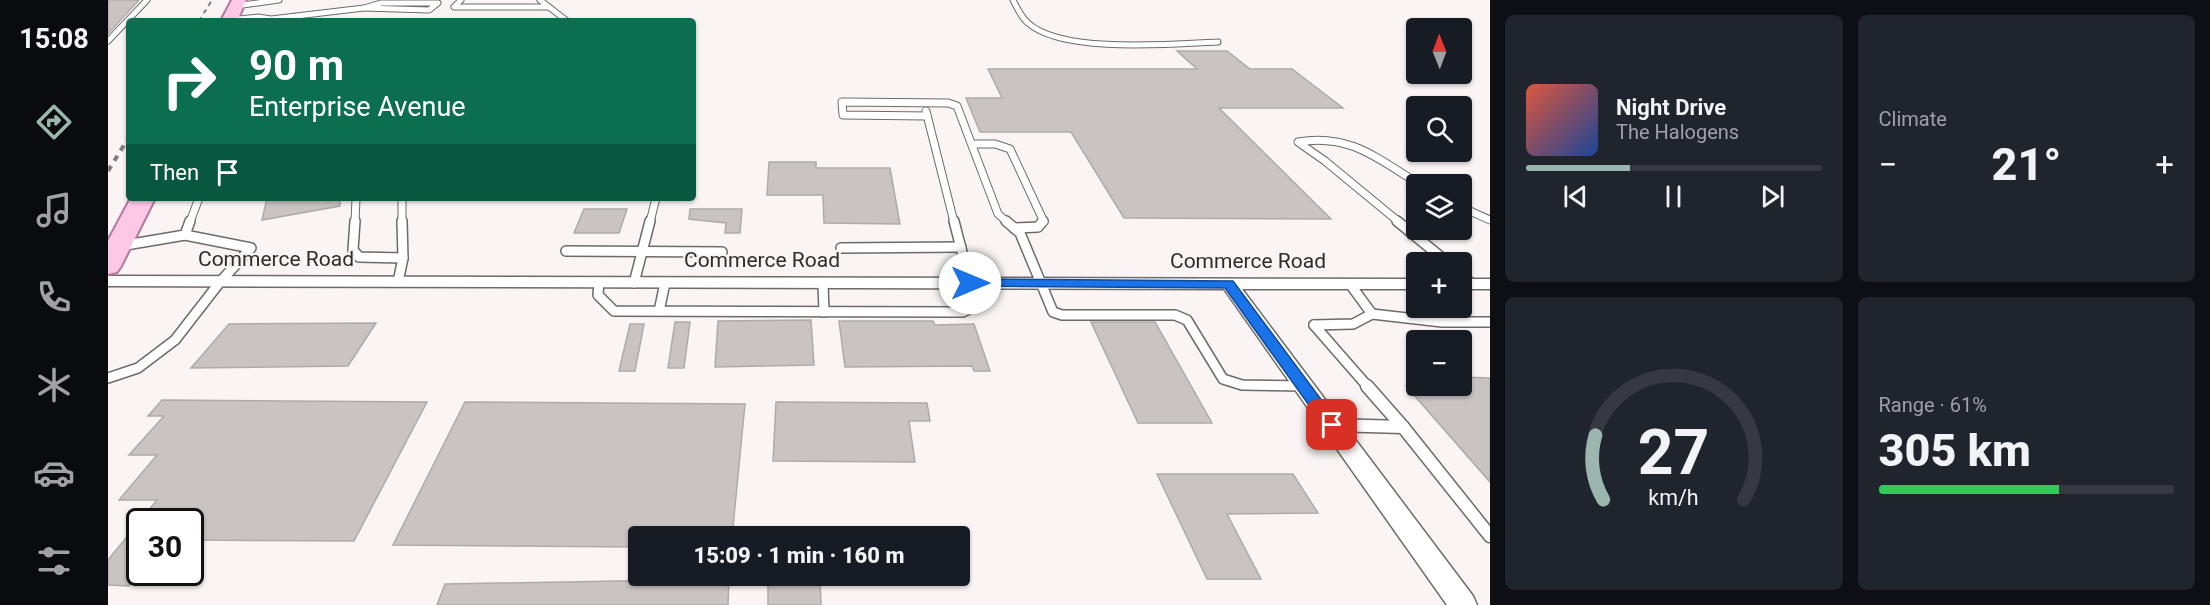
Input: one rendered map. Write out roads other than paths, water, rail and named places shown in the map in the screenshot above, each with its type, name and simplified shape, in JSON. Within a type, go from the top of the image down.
[{"type":"main road","points":[[113,256],[141,201]]},
{"type":"street","name":"Commerce Road","points":[[108,282],[1406,284]]},
{"type":"street","points":[[1229,284],[1467,605]]},
{"type":"lane","points":[[130,18],[147,0]]},
{"type":"lane","points":[[233,12],[279,0]]},
{"type":"lane","points":[[461,0],[454,7],[549,7]]},
{"type":"lane","points":[[540,0],[563,18]]},
{"type":"lane","points":[[1013,0],[1029,25],[1056,38],[1095,43],[1218,42]]},
{"type":"lane","points":[[279,18],[364,8],[429,10],[438,3],[381,3],[364,8]]},
{"type":"lane","points":[[233,12],[267,18]]},
{"type":"lane","points":[[108,41],[126,22]]},
{"type":"lane","points":[[927,117],[843,115],[842,102],[923,103],[957,106],[998,214],[1020,233],[1053,312],[1062,315],[1175,315],[1186,320],[1223,379],[1242,385],[1304,386]]},
{"type":"lane","points":[[599,282],[598,296],[614,311],[963,312],[975,306],[977,283],[961,247],[923,103]]},
{"type":"lane","points":[[1406,175],[1382,158],[1356,147],[1332,141],[1310,139],[1298,141],[1325,160],[1406,228]]},
{"type":"lane","points":[[972,144],[1003,146],[1014,154],[1044,222],[1038,227],[1014,228]]},
{"type":"lane","points":[[185,235],[198,201]]},
{"type":"lane","points":[[356,201],[353,250],[359,257],[403,258]]},
{"type":"lane","points":[[398,282],[403,258],[402,201]]},
{"type":"lane","points":[[634,283],[655,201]]},
{"type":"lane","points":[[1472,212],[1490,220]]},
{"type":"lane","points":[[108,378],[138,368],[175,340],[220,282],[251,248],[185,235],[113,256]]},
{"type":"lane","points":[[1421,240],[1435,252]]},
{"type":"lane","points":[[841,248],[961,247]]},
{"type":"lane","points":[[566,251],[722,252]]},
{"type":"lane","points":[[658,311],[665,283]]},
{"type":"lane","points":[[823,283],[824,312]]},
{"type":"lane","points":[[1350,284],[1372,314]]},
{"type":"lane","points":[[1490,322],[1442,322],[1372,314],[1353,324],[1314,325],[1402,427],[1490,536]]},
{"type":"lane","points":[[1332,425],[1402,427]]},
{"type":"railway","points":[[201,18],[212,0]]},
{"type":"railway","points":[[108,171],[126,142]]}]
